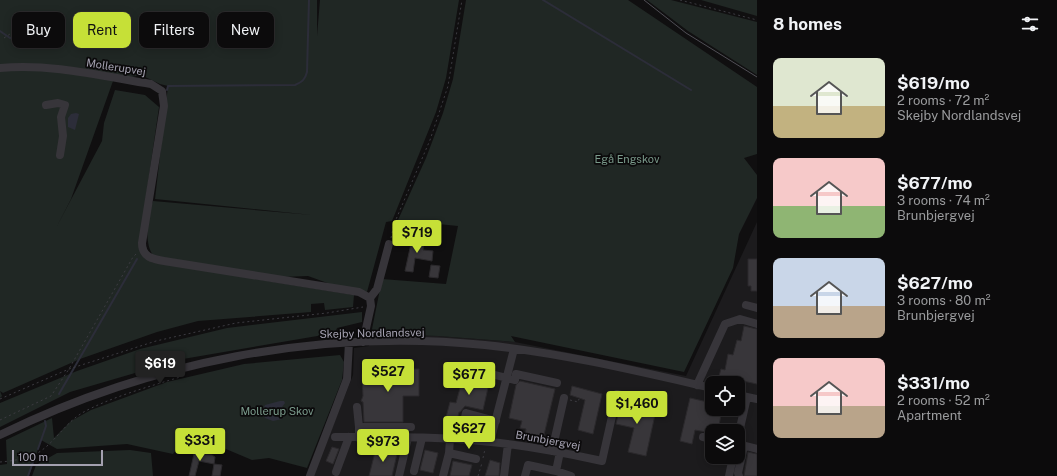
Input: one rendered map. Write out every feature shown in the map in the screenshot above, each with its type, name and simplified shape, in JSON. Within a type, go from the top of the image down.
[{"type":"street","name":"Mollerupvej","points":[[0,68],[28,67],[65,70],[151,84],[162,91],[164,106],[142,249]]},
{"type":"street","points":[[46,105],[58,103],[65,105],[61,117],[64,136],[60,155]]},
{"type":"street","points":[[363,338],[370,302],[377,289],[389,244]]},
{"type":"street","points":[[142,249],[146,255],[151,258],[359,292],[370,302]]},
{"type":"street","points":[[746,305],[757,308]]},
{"type":"street","points":[[697,385],[725,324],[740,319],[757,324]]},
{"type":"street","name":"Skejby Nordlandsvej","points":[[0,435],[81,399],[141,379],[202,364],[252,354],[338,342],[349,342],[363,338],[457,343],[514,349],[596,363],[705,387]]},
{"type":"street","points":[[310,476],[347,379],[349,342]]},
{"type":"street","points":[[490,442],[514,349]]},
{"type":"street","points":[[457,374],[459,366],[515,380],[516,374],[557,383]]},
{"type":"street","name":"Brunbjergvej","points":[[335,437],[422,438],[490,442],[556,451],[602,461],[617,394],[645,401]]},
{"type":"street","points":[[741,424],[747,397],[757,399]]},
{"type":"street","points":[[556,472],[556,451],[564,398]]},
{"type":"street","points":[[357,407],[359,438]]},
{"type":"street","points":[[463,426],[466,413],[496,421]]},
{"type":"street","points":[[359,426],[411,427]]},
{"type":"street","points":[[336,472],[349,437]]},
{"type":"street","points":[[399,476],[408,438]]},
{"type":"street","points":[[414,471],[422,438]]},
{"type":"street","points":[[443,476],[449,453],[450,439]]},
{"type":"street","points":[[504,476],[508,444]]},
{"type":"street","points":[[745,446],[757,449]]},
{"type":"street","points":[[449,453],[476,459]]},
{"type":"street","points":[[729,476],[732,464]]},
{"type":"street","points":[[738,476],[739,464]]},
{"type":"street","points":[[525,476],[528,465],[571,476]]},
{"type":"path","points":[[389,244],[394,224],[430,140],[448,86],[462,0]]},
{"type":"path","points":[[680,0],[757,20]]},
{"type":"path","points":[[4,38],[9,34]]},
{"type":"path","points":[[0,420],[51,396],[70,369],[133,257],[142,249]]},
{"type":"path","points":[[0,399],[70,369],[136,347],[198,330],[236,323],[328,313],[370,302]]},
{"type":"path","points":[[338,342],[337,336],[339,334],[363,338]]},
{"type":"path","points":[[0,462],[25,458],[36,453],[46,446],[65,425],[82,413],[183,376]]},
{"type":"path","points":[[564,398],[578,402],[579,399]]},
{"type":"shaded area","points":[[757,222],[757,476],[313,476],[353,375],[354,348],[369,346],[371,334],[438,336],[515,342],[686,376]]},
{"type":"green space","points":[[0,0],[317,0],[317,36],[320,0],[459,0],[446,78],[436,112],[392,221],[386,222],[367,292],[333,285],[308,276],[282,277],[154,256],[148,245],[148,221],[153,201],[312,215],[155,199],[168,86],[141,75],[113,81],[71,199],[56,228],[102,141],[104,123],[115,90],[145,95],[159,107],[141,231],[151,262],[354,295],[353,307],[325,310],[324,303],[311,304],[311,312],[198,321],[157,332],[80,359],[3,393],[0,391]]},
{"type":"green space","name":"Egå Engskov","points":[[466,0],[628,0],[757,87],[757,154],[744,158],[757,175],[757,198],[739,234],[733,268],[684,372],[511,336],[515,342],[438,336],[371,334],[382,279],[446,284],[458,226],[398,220],[426,158],[443,113],[453,79]]},
{"type":"green space","points":[[647,0],[671,0],[757,22],[757,75],[688,31]]},
{"type":"green space","points":[[701,0],[757,0],[757,16]]},
{"type":"green space","points":[[362,312],[362,322],[337,328],[335,333],[183,359],[70,392],[0,427],[0,403],[77,371],[140,349],[227,328]]},
{"type":"green space","name":"Mollerup Skov","points":[[340,355],[344,362],[342,380],[307,468],[269,458],[252,460],[188,433],[173,454],[127,444],[57,449],[41,440],[29,476],[0,476],[0,465],[7,464],[6,440],[52,418],[54,438],[71,421],[91,410],[167,382],[244,364]]},
{"type":"green space","points":[[130,450],[151,453],[153,476],[32,476],[36,465],[57,453]]},
{"type":"water","points":[[71,114],[79,114],[75,130],[68,127],[68,118]]},
{"type":"water","points":[[284,401],[285,403],[282,407],[284,415],[282,419],[273,421],[265,418],[262,412],[265,405]]},
{"type":"building","points":[[412,239],[424,240],[423,250],[433,251],[432,261],[415,258],[413,272],[405,271]]},
{"type":"building","points":[[748,259],[757,259],[757,291],[751,291],[751,286],[748,286]]},
{"type":"building","points":[[431,265],[440,266],[438,278],[429,277]]},
{"type":"building","points":[[744,326],[757,329],[757,384],[745,381],[745,376],[719,376],[721,369],[725,370],[728,354],[733,355],[737,340],[741,341]]},
{"type":"building","points":[[363,369],[419,369],[419,396],[403,396],[403,422],[364,422],[363,402],[361,401],[363,396]]},
{"type":"building","points":[[464,373],[490,379],[483,410],[465,406],[459,412],[456,424],[445,421],[450,402],[456,403]]},
{"type":"building","points":[[520,381],[555,389],[543,439],[525,435],[526,429],[520,428],[522,421],[509,418],[516,385]]},
{"type":"building","points":[[572,386],[602,394],[593,434],[578,430],[585,400],[570,395]]},
{"type":"building","points":[[690,398],[705,401],[705,416],[721,416],[719,424],[705,424],[705,432],[695,430],[692,444],[680,441]]},
{"type":"building","points":[[621,402],[627,402],[656,410],[646,456],[628,452],[634,428],[616,424]]},
{"type":"building","points":[[332,447],[339,449],[333,464],[326,461]]},
{"type":"building","points":[[376,448],[397,454],[392,476],[369,476]]},
{"type":"building","points":[[425,450],[438,453],[433,473],[420,470]]},
{"type":"building","points":[[748,452],[757,454],[757,476],[744,476]]},
{"type":"building","points":[[194,454],[212,455],[215,457],[214,464],[199,461],[195,476],[189,476]]},
{"type":"building","points":[[490,460],[500,463],[499,476],[485,476]]},
{"type":"building","points":[[453,461],[472,465],[469,476],[450,476]]},
{"type":"building","points":[[214,464],[222,465],[220,476],[212,476]]},
{"type":"waterway","points":[[167,90],[168,86],[295,85],[300,83],[304,79],[307,72],[309,0]]},
{"type":"waterway","points":[[543,0],[691,90]]},
{"type":"waterway","points":[[0,31],[10,38],[12,38]]},
{"type":"waterway","points":[[59,394],[137,259]]},
{"type":"waterway","points":[[38,449],[46,426],[45,421]]},
{"type":"waterway","points":[[28,476],[33,462]]},
{"type":"tram line","points":[[644,0],[686,33],[757,77]]}]
